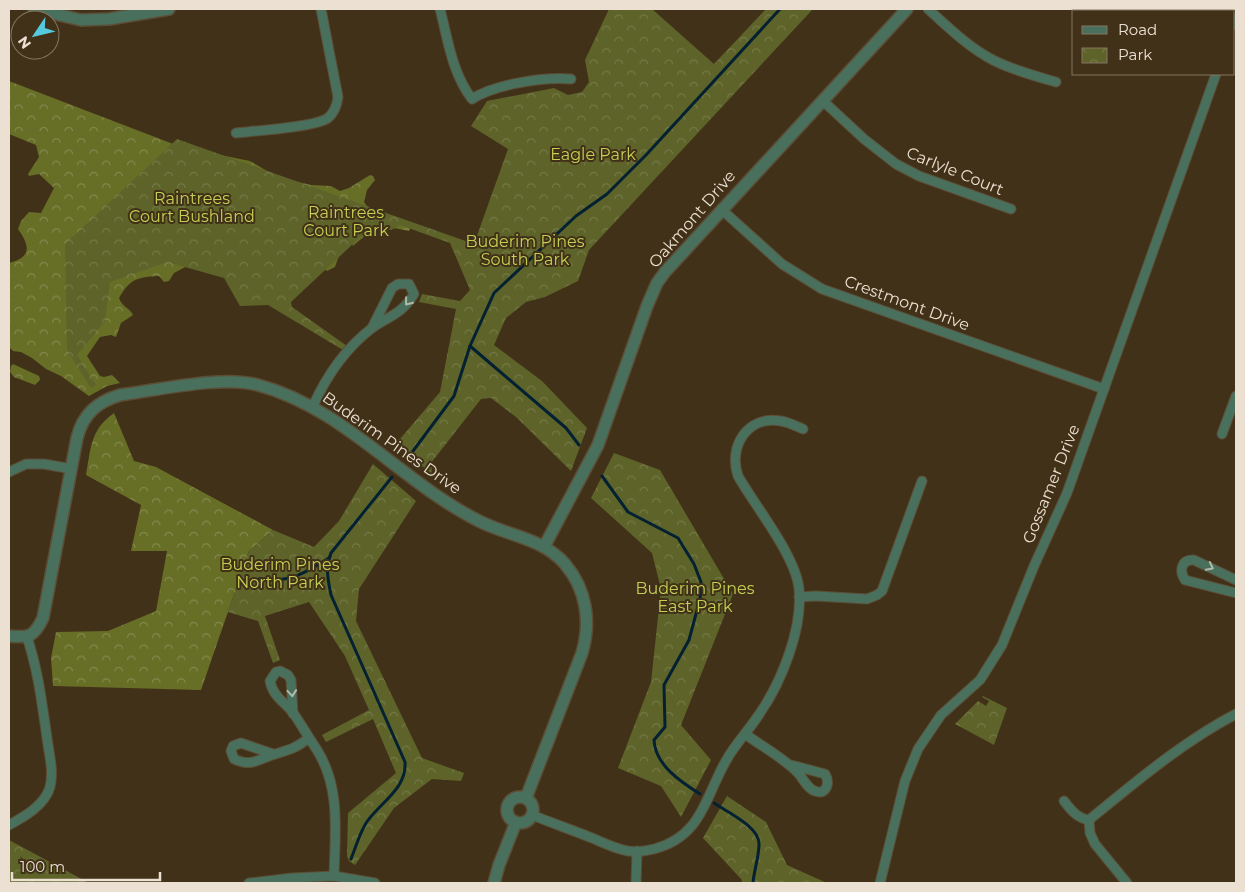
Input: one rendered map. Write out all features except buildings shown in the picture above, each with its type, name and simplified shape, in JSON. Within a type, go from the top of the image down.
[{"type":"street","points":[[34,9],[81,20],[109,20],[168,9]]},
{"type":"street","points":[[236,133],[314,123],[328,118],[336,109],[338,97],[321,9]]},
{"type":"street","points":[[440,9],[457,75],[463,88],[472,99],[484,91],[550,78],[572,79]]},
{"type":"street","name":"Oakmont Drive","points":[[544,547],[598,445],[647,306],[657,283],[676,258],[907,9]]},
{"type":"street","points":[[928,9],[968,44],[986,56],[1010,67],[1056,82]]},
{"type":"street","name":"Gossamer Drive","points":[[880,883],[905,781],[918,749],[941,715],[980,680],[1002,645],[1034,566],[1067,494],[1216,75]]},
{"type":"street","name":"Carlyle Court","points":[[822,100],[874,147],[896,164],[920,176],[1011,209]]},
{"type":"street","name":"Crestmont Drive","points":[[721,209],[782,264],[822,289],[1104,389]]},
{"type":"street","points":[[312,406],[321,387],[349,350],[372,328],[391,318],[408,304],[414,294],[409,284],[398,284],[392,288],[372,328]]},
{"type":"street","name":"Buderim Pines Drive","points":[[27,637],[38,629],[43,618],[77,438],[80,426],[88,413],[105,400],[120,395],[220,381],[258,384],[312,406],[389,458],[438,496],[479,522],[544,547],[566,565],[578,584],[585,603],[587,628],[582,653],[526,798]]},
{"type":"street","points":[[1222,434],[1236,396]]},
{"type":"street","points":[[532,815],[618,849],[636,851],[655,849],[666,845],[692,828],[703,811],[716,779],[728,757],[768,700],[782,673],[793,640],[799,597],[796,575],[792,564],[738,476],[735,459],[738,442],[743,434],[755,425],[769,421],[780,421],[803,429]]},
{"type":"street","points":[[9,472],[26,464],[44,464],[72,469]]},
{"type":"street","points":[[799,597],[867,599],[882,591],[922,481]]},
{"type":"street","points":[[1236,580],[1194,560],[1188,560],[1181,568],[1184,580],[1236,593]]},
{"type":"street","points":[[9,636],[27,637],[35,661],[52,772],[50,788],[41,802],[24,818],[9,825]]},
{"type":"street","points":[[293,714],[323,761],[334,793],[336,814],[334,876]]},
{"type":"street","points":[[1064,801],[1081,819],[1089,820],[1195,738],[1236,714]]},
{"type":"street","points":[[745,734],[790,765]]},
{"type":"street","points":[[273,754],[291,750],[309,738]]},
{"type":"street","points":[[514,798],[526,798],[532,803],[534,811],[532,815],[527,821],[516,822],[512,820],[508,813],[508,805],[514,798]]},
{"type":"street","points":[[1089,820],[1090,833],[1095,844],[1127,883]]},
{"type":"street","points":[[494,883],[516,822]]},
{"type":"street","points":[[636,851],[636,883]]},
{"type":"street","points":[[249,883],[334,876],[375,883]]},
{"type":"green space","points":[[609,9],[652,9],[714,64],[766,9],[813,9],[589,250],[578,281],[545,297],[526,302],[506,318],[494,345],[542,381],[587,428],[571,471],[516,417],[491,398],[481,399],[431,463],[432,474],[392,442],[400,439],[440,392],[456,309],[419,302],[422,294],[460,301],[470,290],[450,243],[400,225],[391,230],[371,227],[291,302],[292,307],[347,346],[343,350],[268,305],[240,306],[224,278],[167,262],[110,282],[105,321],[77,355],[96,385],[91,388],[67,350],[65,244],[177,139],[474,244],[508,149],[471,126],[487,101],[554,88],[568,95],[582,92],[589,82],[585,60]]},
{"type":"green space","points":[[9,81],[181,147],[250,161],[277,177],[311,185],[331,186],[340,191],[349,188],[370,175],[373,176],[375,180],[367,190],[364,202],[372,213],[412,225],[409,231],[385,228],[373,231],[353,246],[347,232],[335,267],[327,271],[321,265],[191,264],[174,273],[169,281],[164,282],[159,276],[135,280],[119,298],[133,315],[121,323],[116,337],[111,335],[100,337],[87,356],[100,376],[112,375],[120,383],[107,386],[89,396],[32,358],[21,352],[13,351],[9,347],[9,263],[22,258],[27,250],[25,241],[18,229],[21,221],[29,212],[41,213],[54,188],[39,174],[29,176],[28,174],[39,157],[36,145],[9,134]]},
{"type":"green space","points":[[13,364],[39,376],[40,380],[35,385],[14,377],[10,372]]},
{"type":"green space","points":[[114,413],[134,461],[156,467],[273,530],[249,551],[201,690],[53,686],[51,658],[56,632],[108,631],[156,611],[167,551],[131,551],[141,505],[86,475],[96,433],[106,419]]},
{"type":"green space","name":"Buderim Pines East Park","points":[[614,453],[660,470],[733,594],[681,725],[711,760],[681,817],[661,786],[618,768],[651,682],[661,589],[652,553],[591,498]]},
{"type":"green space","name":"Buderim Pines North Park","points":[[373,464],[416,501],[359,589],[356,621],[422,758],[464,773],[461,781],[432,779],[394,808],[355,865],[349,861],[347,856],[348,813],[396,773],[373,719],[326,742],[322,735],[369,710],[345,656],[309,602],[265,616],[280,660],[273,663],[258,621],[228,612],[249,551],[273,530],[314,547],[339,521]]},
{"type":"green space","points":[[983,696],[1007,708],[994,745],[955,724],[978,701],[986,706],[989,701]]},
{"type":"green space","points":[[727,796],[766,822],[787,865],[827,883],[741,883],[742,880],[703,838]]},
{"type":"green space","points":[[9,840],[89,883],[9,883]]},
{"type":"waterway","points":[[413,451],[454,396],[470,346],[494,293],[576,216],[607,194],[646,155],[780,9]]},
{"type":"waterway","points":[[470,346],[566,428],[579,445]]},
{"type":"waterway","points":[[602,476],[628,512],[678,538],[694,564],[701,582],[700,599],[689,640],[664,685],[665,727],[654,740],[655,749],[664,765],[677,778],[700,794]]},
{"type":"waterway","points":[[351,859],[366,823],[393,793],[402,779],[405,771],[405,762],[331,595],[328,564],[331,553],[392,477]]},
{"type":"waterway","points":[[259,579],[279,580],[296,576],[329,558]]},
{"type":"waterway","points":[[714,803],[749,826],[758,838],[759,849],[753,883]]},
{"type":"park label","name":"Eagle Park","points":[[593,154]]},
{"type":"park label","name":"Raintrees Court Bushland","points":[[192,207]]},
{"type":"park label","name":"Raintrees Court Park","points":[[346,221]]},
{"type":"park label","name":"Buderim Pines South Park","points":[[525,250]]}]
